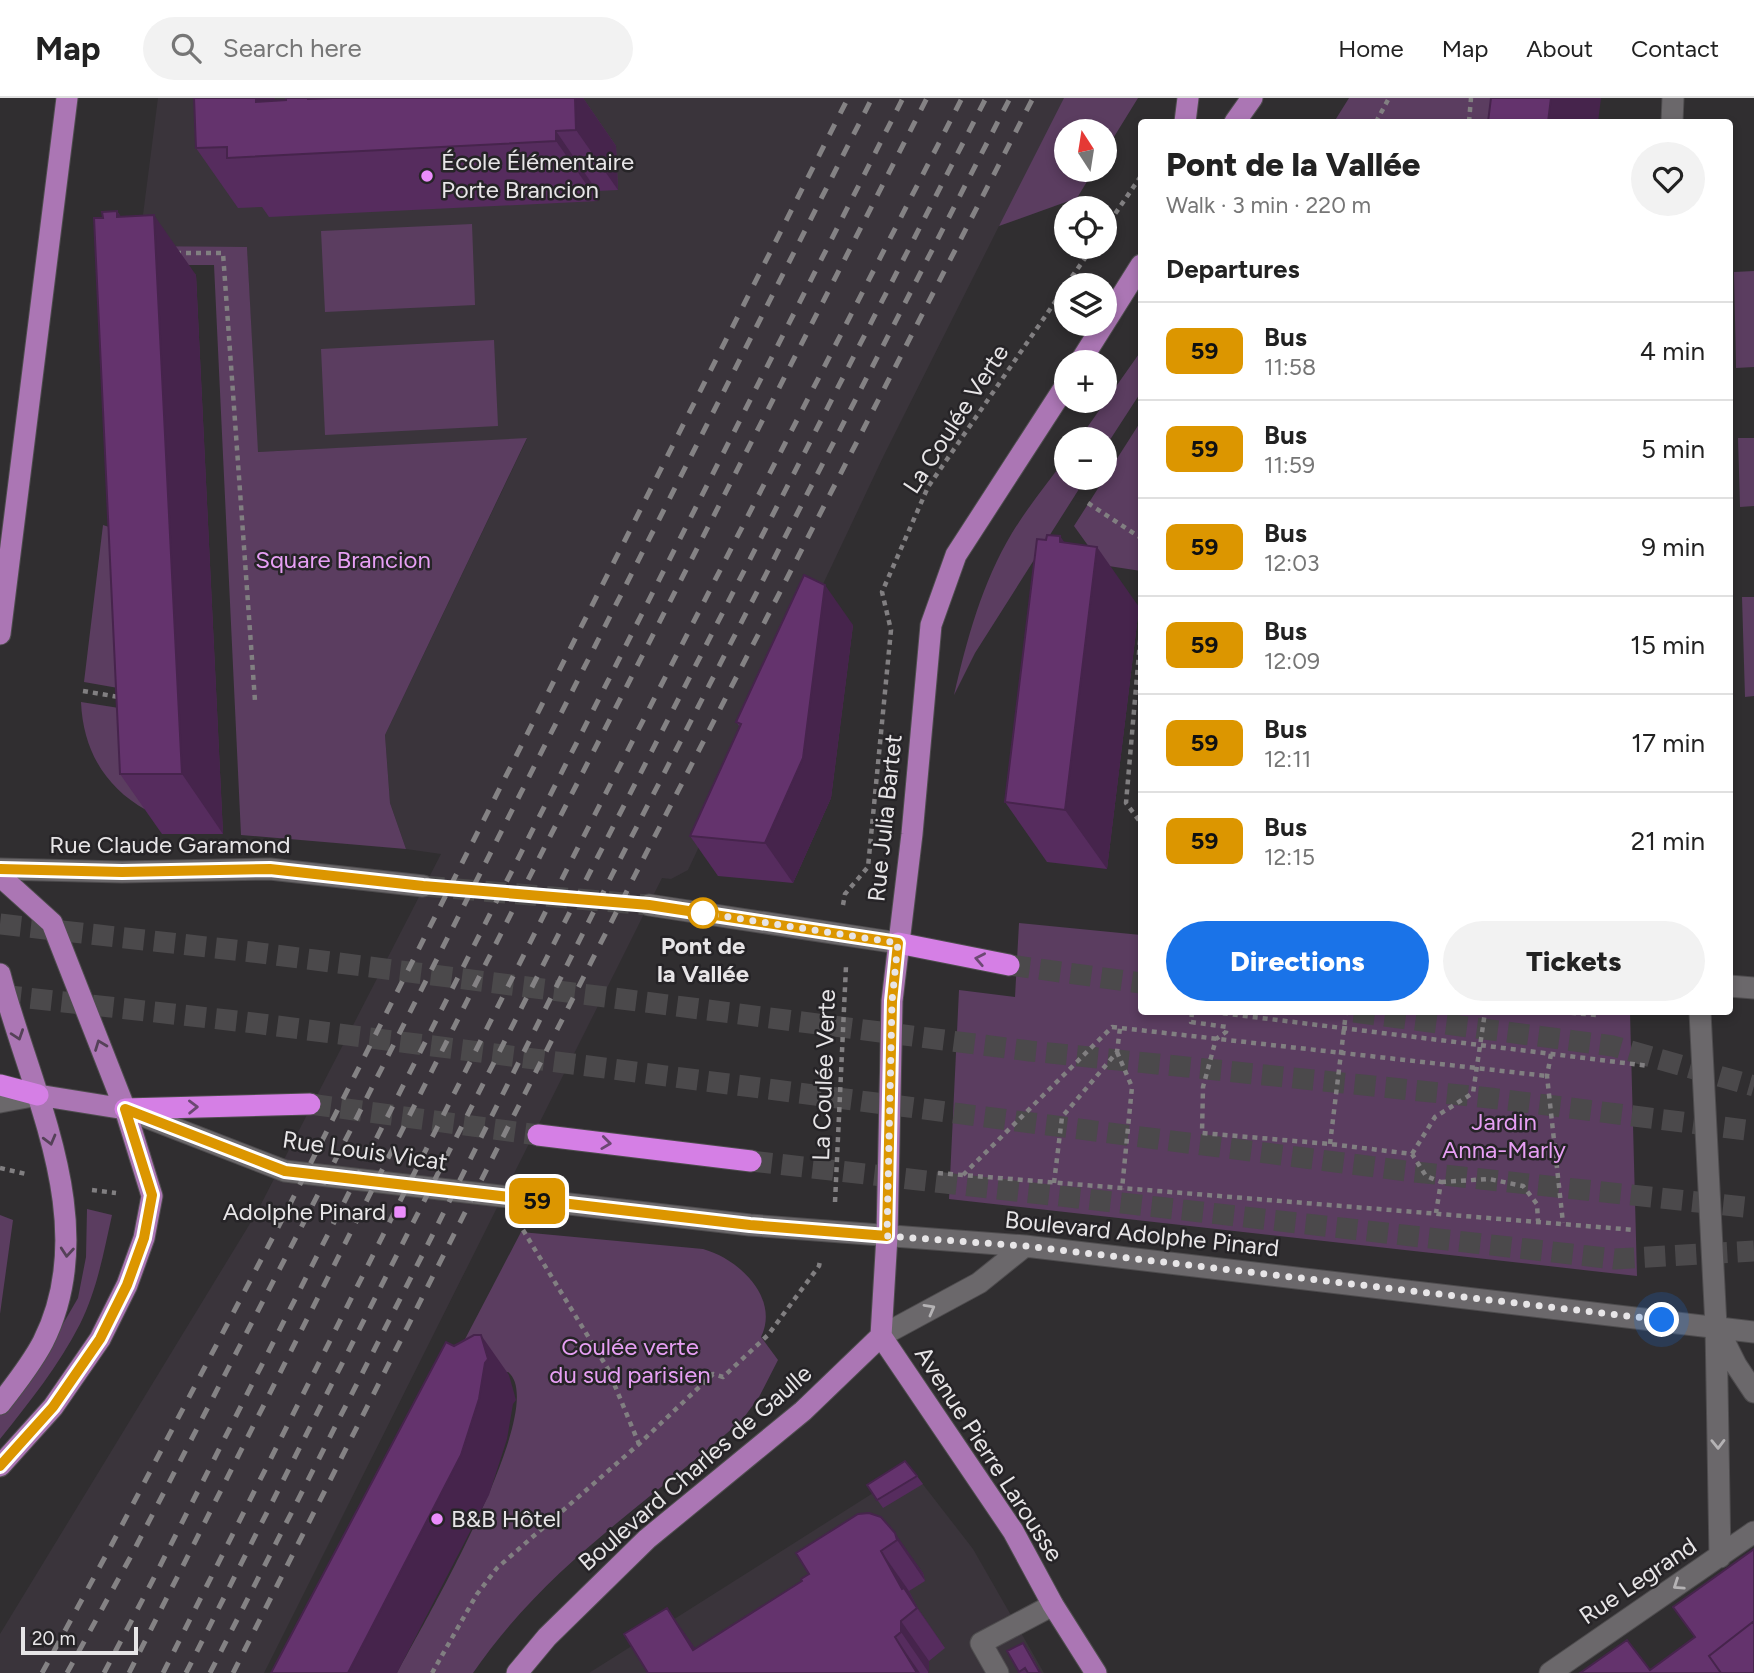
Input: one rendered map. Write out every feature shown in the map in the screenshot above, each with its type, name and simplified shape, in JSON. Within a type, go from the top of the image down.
[{"type":"highway","points":[[898,943],[1009,965]]},
{"type":"highway","points":[[0,1085],[38,1095]]},
{"type":"highway","points":[[125,1109],[310,1104]]},
{"type":"highway","points":[[538,1135],[751,1161]]},
{"type":"main road","points":[[0,634],[67,98]]},
{"type":"main road","points":[[1185,119],[1188,98]]},
{"type":"main road","points":[[1237,119],[1252,98]]},
{"type":"main road","points":[[1088,350],[1138,270]]},
{"type":"main road","name":"Rue Julia Bartet","points":[[881,1336],[887,1236],[892,1001],[912,834],[931,625],[956,555],[1054,404]]},
{"type":"main road","points":[[0,876],[52,923],[125,1109],[152,1195],[144,1238],[127,1285],[100,1339],[53,1407],[0,1466]]},
{"type":"main road","points":[[0,974],[9,1011],[38,1095],[62,1187],[68,1242],[64,1277],[43,1343],[0,1404]]},
{"type":"main road","points":[[38,1095],[125,1109]]},
{"type":"main road","name":"Avenue Pierre Larousse","points":[[881,1336],[1013,1531],[1053,1605],[1096,1673]]},
{"type":"main road","name":"Boulevard Charles de Gaulle","points":[[517,1673],[547,1637],[647,1539],[803,1411],[881,1336]]},
{"type":"street","points":[[1672,119],[1673,98]]},
{"type":"street","name":"Rue Claude Garamond","points":[[0,870],[122,872],[270,869],[423,886]]},
{"type":"street","points":[[649,905],[898,943]]},
{"type":"street","points":[[1733,986],[1754,988]]},
{"type":"street","points":[[1700,1015],[1716,1326],[1720,1557]]},
{"type":"street","points":[[0,1102],[38,1095]]},
{"type":"street","name":"Rue Louis Vicat","points":[[125,1109],[285,1171],[522,1200]]},
{"type":"street","name":"Boulevard Adolphe Pinard","points":[[522,1200],[750,1225],[1025,1246],[1754,1332]]},
{"type":"street","points":[[881,1336],[979,1283],[1025,1246]]},
{"type":"street","points":[[1716,1326],[1736,1365],[1754,1392]]},
{"type":"street","name":"Rue Legrand","points":[[1550,1673],[1754,1532]]},
{"type":"street","points":[[998,1673],[981,1643],[1053,1605]]},
{"type":"path","points":[[1378,119],[1389,98]]},
{"type":"path","points":[[1469,119],[1471,98]]},
{"type":"path","points":[[1117,211],[1138,180]]},
{"type":"path","points":[[175,253],[223,253],[255,701]]},
{"type":"path","name":"La Coulée Verte","points":[[843,901],[845,894],[868,867],[891,630],[882,592],[928,487],[1054,303]]},
{"type":"path","points":[[1088,503],[1138,536]]},
{"type":"path","points":[[1138,665],[1126,803],[1138,819]]},
{"type":"path","points":[[83,691],[119,697]]},
{"type":"path","name":"La Coulée Verte","points":[[837,1198],[846,954]]},
{"type":"path","points":[[1192,1015],[1191,1022],[1227,1027],[1226,1032],[1216,1039],[1203,1087],[1202,1133],[1412,1154],[1426,1175],[1441,1182],[1489,1179],[1524,1186],[1537,1204],[1538,1221]]},
{"type":"path","points":[[1238,1015],[1649,1066]]},
{"type":"path","points":[[1330,1144],[1346,1015]]},
{"type":"path","points":[[1412,1154],[1435,1117],[1473,1093],[1485,1015]]},
{"type":"path","points":[[962,1175],[1112,1027],[1547,1076]]},
{"type":"path","points":[[1120,1028],[1117,1052],[1132,1087],[1122,1189]]},
{"type":"path","points":[[1054,1183],[1062,1117],[1117,1052]]},
{"type":"path","points":[[1551,1054],[1547,1076],[1563,1223]]},
{"type":"path","points":[[0,1168],[29,1175]]},
{"type":"path","points":[[938,1173],[1635,1230]]},
{"type":"path","points":[[1436,1213],[1441,1182]]},
{"type":"path","points":[[84,1189],[116,1193]]},
{"type":"path","points":[[520,1226],[608,1369],[639,1444]]},
{"type":"path","points":[[432,1673],[477,1594],[497,1568],[639,1444],[713,1374],[723,1377],[768,1335],[819,1266]]},
{"type":"shaded area","points":[[158,98],[1086,98],[1072,119],[1054,119],[1054,145],[999,226],[884,455],[688,870],[671,879],[662,878],[264,1673],[0,1673],[0,1634],[257,1212],[441,854],[406,849],[390,803],[385,735],[527,439],[257,452],[247,248],[139,246]]},
{"type":"shaded area","points":[[911,1469],[973,1549],[1044,1673],[589,1673]]},
{"type":"green space","points":[[1064,98],[1138,98],[1117,132],[1117,119],[1054,119],[1054,182],[1087,182],[1078,196],[1054,196],[1054,206],[999,226]]},
{"type":"green space","points":[[1349,98],[1494,98],[1491,119],[1336,119]]},
{"type":"green space","points":[[472,224],[475,305],[325,312],[321,231]]},
{"type":"green space","name":"Square Brancion","points":[[139,246],[247,247],[258,452],[527,438],[385,735],[390,803],[406,849],[241,835],[214,265],[137,265]]},
{"type":"green space","points":[[1754,271],[1754,367],[1736,368],[1734,272]]},
{"type":"green space","points":[[494,340],[498,426],[325,435],[321,349]]},
{"type":"green space","points":[[1138,355],[1138,397],[1117,429],[1087,427],[1097,413],[1117,413],[1117,385]]},
{"type":"green space","points":[[1138,426],[1138,571],[1102,565],[1074,526],[1097,490],[1117,490],[1117,459]]},
{"type":"green space","points":[[1738,438],[1754,438],[1754,506],[1740,507]]},
{"type":"green space","points":[[1054,474],[1054,490],[1078,490],[975,653],[954,695],[984,591],[1001,552]]},
{"type":"green space","points":[[103,525],[112,528],[118,688],[84,682]]},
{"type":"green space","points":[[1742,597],[1754,597],[1754,696],[1745,697]]},
{"type":"green space","points":[[81,702],[119,708],[146,810],[119,790],[99,765],[86,736]]},
{"type":"green space","name":"Jardin Anna-Marly","points":[[1019,923],[1138,935],[1138,1015],[1630,1015],[1637,1276],[949,1199],[959,990],[1015,997]]},
{"type":"green space","points":[[87,1209],[112,1215],[91,1298],[63,1354],[0,1439],[0,1415],[49,1348],[78,1298],[86,1257]]},
{"type":"green space","points":[[0,1215],[13,1220],[0,1314]]},
{"type":"green space","name":"Coulée verte du sud parisien","points":[[521,1232],[703,1249],[717,1254],[730,1261],[753,1282],[765,1308],[761,1337],[778,1360],[759,1397],[742,1420],[566,1568],[502,1635],[473,1673],[397,1673],[477,1520],[498,1471],[512,1427],[517,1393],[508,1372],[440,1387]]},
{"type":"building","points":[[194,98],[256,98],[256,102],[286,98],[575,98],[576,130],[556,131],[556,141],[227,158],[227,147],[196,148]]},
{"type":"building","points":[[1491,98],[1551,98],[1548,119],[1488,119]]},
{"type":"building","points":[[117,211],[117,217],[154,215],[182,774],[120,774],[94,218],[103,218],[102,212]]},
{"type":"building","points":[[1047,535],[1060,536],[1060,542],[1097,547],[1065,810],[1005,802],[1037,539],[1046,540]]},
{"type":"building","points":[[804,575],[825,585],[803,758],[765,843],[690,836],[741,724],[736,722]]},
{"type":"building","points":[[474,1335],[481,1335],[488,1359],[479,1399],[461,1455],[348,1673],[271,1673],[446,1342],[454,1346]]},
{"type":"building","points":[[905,1461],[917,1476],[877,1500],[867,1485]]},
{"type":"building","points":[[869,1513],[881,1517],[895,1533],[897,1540],[881,1551],[902,1589],[904,1588],[917,1608],[901,1621],[901,1632],[895,1637],[917,1673],[648,1673],[624,1634],[667,1608],[693,1650],[802,1581],[801,1579],[809,1574],[796,1553],[858,1514]]},
{"type":"building","points":[[1754,1549],[1754,1621],[1709,1656],[1721,1673],[1580,1673],[1627,1640],[1650,1670],[1695,1637],[1673,1607]]},
{"type":"building","points":[[1754,1621],[1754,1673],[1721,1673],[1709,1656]]},
{"type":"building","points":[[1023,1643],[1040,1673],[1028,1673],[1025,1668],[1019,1672],[1007,1651]]},
{"type":"tunnel","points":[[423,886],[649,905]]},
{"type":"tunnel","points":[[0,924],[252,952],[1030,1051],[1490,1098],[1754,1131]]},
{"type":"tunnel","points":[[1009,965],[1138,983]]},
{"type":"tunnel","points":[[0,995],[246,1022],[1406,1171],[1754,1208]]},
{"type":"tunnel","points":[[1377,1015],[1613,1046],[1754,1086]]},
{"type":"tunnel","points":[[310,1104],[538,1135]]},
{"type":"tunnel","points":[[751,1161],[1615,1259],[1754,1251]]},
{"type":"railway","points":[[42,1673],[284,1216],[848,98]]},
{"type":"railway","points":[[67,1673],[131,1556],[306,1218],[872,98]]},
{"type":"railway","points":[[104,1673],[903,98]]},
{"type":"railway","points":[[129,1673],[536,864],[927,98]]},
{"type":"railway","points":[[163,1673],[568,867],[962,98]]},
{"type":"railway","points":[[186,1673],[591,870],[986,98]]},
{"type":"railway","points":[[210,1673],[613,873],[1010,98]]},
{"type":"railway","points":[[233,1673],[635,875],[1033,98]]},
{"type":"bus line","name":"59","points":[[0,869],[122,872],[270,869],[423,886],[649,905],[898,943],[892,1001],[887,1236],[750,1225],[285,1171],[125,1109],[152,1195],[144,1238],[127,1285],[100,1339],[53,1407],[0,1466]]},
{"type":"place","name":"École Élémentaire Porte Brancion","points":[[427,176]]},
{"type":"place","name":"Pont de la Vallée","points":[[703,913]]},
{"type":"place","name":"Adolphe Pinard","points":[[400,1212]]},
{"type":"place","name":"B&B Hôtel","points":[[437,1519]]},
{"type":"route","points":[[703,913],[898,943],[892,1001],[887,1236],[1025,1246],[1662,1320]]}]
